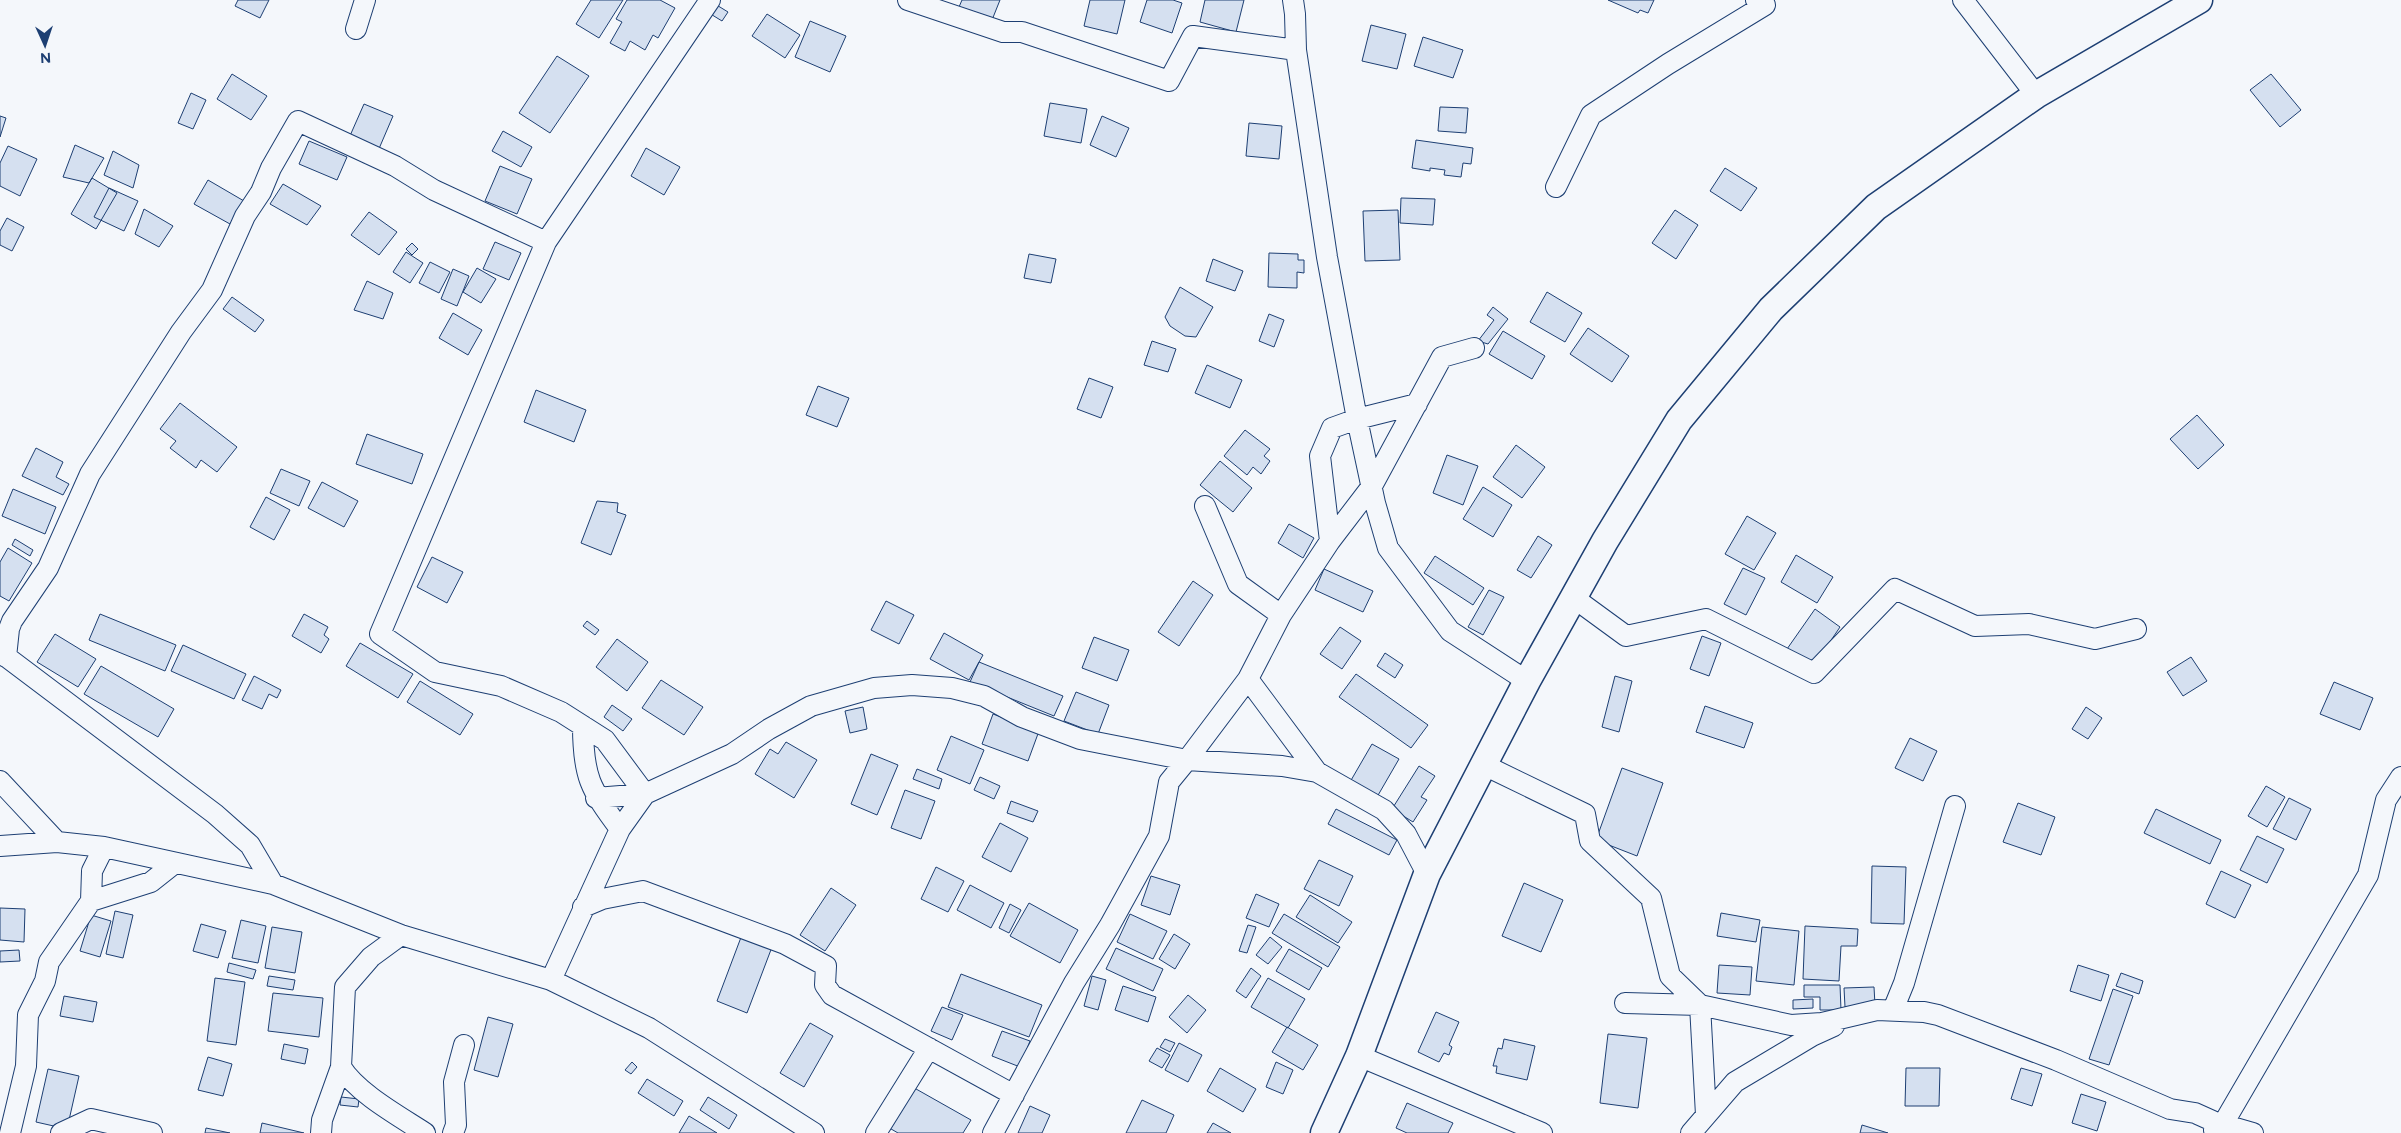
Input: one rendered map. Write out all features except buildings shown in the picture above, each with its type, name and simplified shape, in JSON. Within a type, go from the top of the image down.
[{"type":"main road","points":[[1324,1133],[1359,1056],[1427,874],[1527,681],[1605,541],[1679,420],[1771,308],[1876,207],[2036,95],[2199,0]]},
{"type":"street","points":[[356,29],[365,0]]},
{"type":"street","points":[[696,0],[696,23]]},
{"type":"street","points":[[646,794],[604,740],[561,712],[501,686],[434,672],[380,634],[546,242],[710,0]]},
{"type":"street","points":[[908,0],[1002,32],[1022,32],[1169,81],[1193,36],[1296,50]]},
{"type":"street","points":[[1293,0],[1296,50],[1327,257],[1357,419],[1388,548],[1450,631],[1527,681]]},
{"type":"street","points":[[1556,187],[1591,115],[1668,64],[1765,5],[1756,0]]},
{"type":"street","points":[[1963,0],[2036,95]]},
{"type":"street","points":[[273,884],[250,845],[215,814],[3,655],[9,629],[48,568],[90,474],[181,332],[212,290],[245,216],[261,192],[271,168],[298,121],[395,166],[434,190],[546,242]]},
{"type":"street","points":[[993,1133],[1074,983],[1110,925],[1159,836],[1169,782],[1248,679],[1281,615],[1330,541],[1372,486],[1442,357],[1474,348]]},
{"type":"street","points":[[1330,541],[1320,456],[1332,428],[1357,419],[1417,404]]},
{"type":"street","points":[[1205,506],[1238,584],[1281,615]]},
{"type":"street","points":[[1574,598],[1626,636],[1706,619],[1814,673],[1895,589],[1975,626],[2029,624],[2095,639],[2136,628]]},
{"type":"street","points":[[1248,679],[1317,772]]},
{"type":"street","points":[[596,798],[646,794],[732,754],[769,729],[811,706],[874,688],[912,685],[952,688],[984,696],[1022,717],[1080,740],[1186,760],[1282,766],[1317,772],[1384,810],[1406,834],[1427,874]]},
{"type":"street","points":[[583,726],[585,770],[596,798],[620,829]]},
{"type":"street","points":[[1484,765],[1585,814],[1590,841],[1651,898],[1670,976],[1700,1005],[1706,1115]]},
{"type":"street","points":[[2216,1129],[2368,875],[2386,800],[2401,777]]},
{"type":"street","points":[[0,781],[57,842]]},
{"type":"street","points":[[552,980],[583,907],[620,829],[646,794]]},
{"type":"street","points":[[1893,1010],[1904,983],[1955,806]]},
{"type":"street","points":[[0,846],[57,842],[104,846],[175,864],[273,884],[402,935],[552,980],[649,1028],[814,1133]]},
{"type":"street","points":[[10,1133],[26,1066],[28,1015],[45,981],[49,962],[91,901],[92,871],[104,846]]},
{"type":"street","points":[[91,901],[150,882],[175,864]]},
{"type":"street","points":[[583,907],[602,900],[643,891],[785,944],[826,966],[825,985],[832,995],[1014,1095]]},
{"type":"street","points":[[321,1133],[322,1120],[342,1066],[345,987],[370,957],[402,935]]},
{"type":"street","points":[[1625,1003],[1700,1005],[1791,1025],[1822,1023],[1877,1010],[1924,1012],[1938,1015],[2056,1060],[2170,1109],[2195,1114],[2216,1129],[2253,1133]]},
{"type":"street","points":[[1691,1133],[1735,1082],[1812,1036],[1852,1017]]},
{"type":"street","points":[[453,1133],[456,1125],[454,1082],[464,1045]]},
{"type":"street","points":[[876,1133],[929,1048]]},
{"type":"street","points":[[1359,1056],[1542,1133]]},
{"type":"street","points":[[342,1066],[348,1077],[385,1106],[425,1133]]},
{"type":"street","points":[[61,1133],[91,1119],[152,1133]]}]
